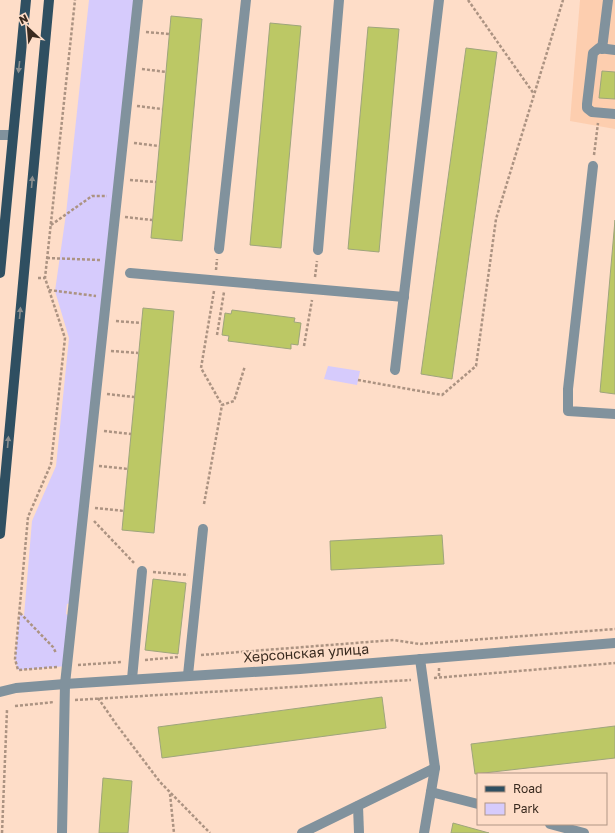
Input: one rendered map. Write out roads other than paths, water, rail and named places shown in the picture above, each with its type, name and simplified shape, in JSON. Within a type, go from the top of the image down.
[{"type":"main road","points":[[0,273],[26,0]]},
{"type":"main road","points":[[0,534],[49,0]]},
{"type":"street","points":[[62,833],[65,684],[138,0]]},
{"type":"street","points":[[218,249],[246,0]]},
{"type":"street","points":[[318,250],[338,0]]},
{"type":"street","points":[[395,370],[439,0]]},
{"type":"street","points":[[602,49],[608,0]]},
{"type":"street","points":[[615,50],[599,48],[594,51],[591,56],[587,108],[592,112],[615,114]]},
{"type":"street","points":[[0,135],[12,135]]},
{"type":"street","points":[[593,166],[568,389],[568,411],[615,414]]},
{"type":"street","points":[[130,273],[404,297]]},
{"type":"street","points":[[188,675],[203,529]]},
{"type":"street","points":[[132,679],[142,571]]},
{"type":"street","name":"Херсонская улица","points":[[0,692],[16,688],[65,684],[300,669],[615,643]]},
{"type":"street","points":[[420,659],[435,768],[424,833]]},
{"type":"street","points":[[302,833],[435,768]]},
{"type":"street","points":[[431,792],[477,804]]},
{"type":"street","points":[[358,806],[359,833]]},
{"type":"street","points":[[554,825],[584,833]]}]
